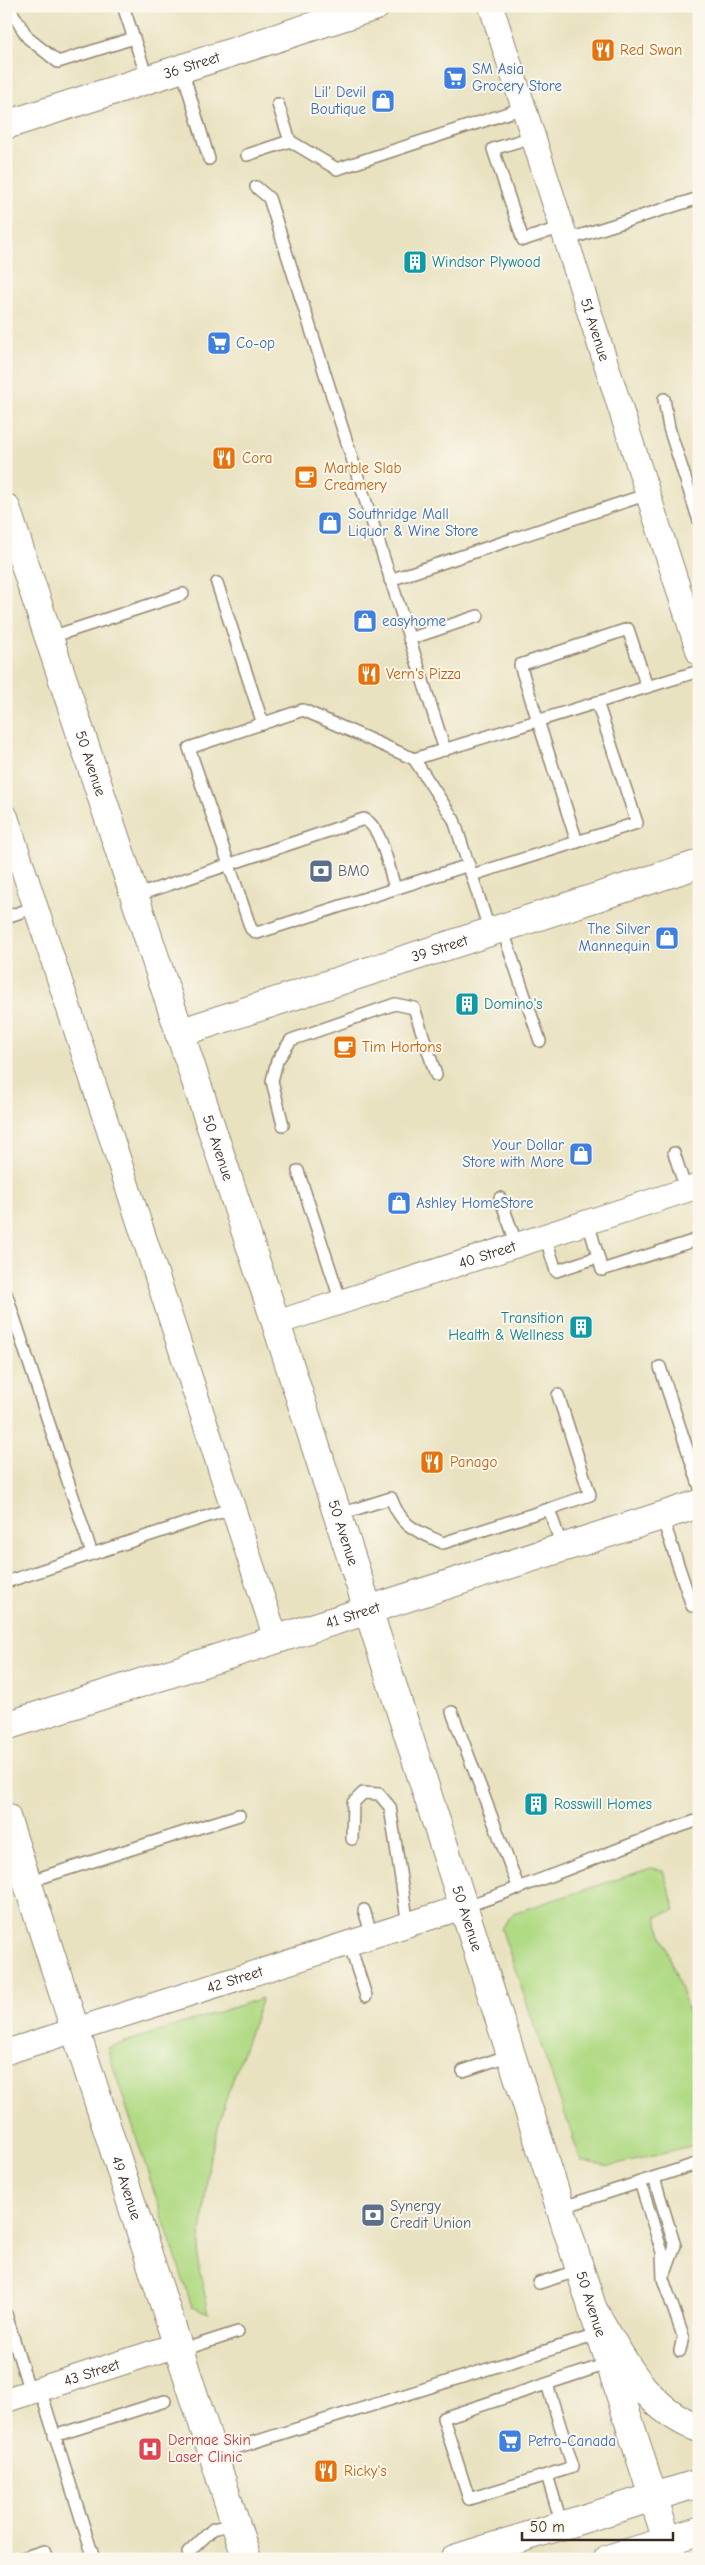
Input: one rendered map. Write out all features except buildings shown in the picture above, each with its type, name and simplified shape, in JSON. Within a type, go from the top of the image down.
[{"type":"main road","name":"36 Street","points":[[6,125],[182,69],[324,14],[376,6]]},
{"type":"main road","name":"50 Avenue","points":[[6,508],[276,1323],[670,2550]]},
{"type":"main road","name":"39 Street","points":[[179,1034],[699,864]]},
{"type":"main road","name":"41 Street","points":[[6,1726],[699,1504]]},
{"type":"main road","name":"49 Avenue","points":[[6,1816],[246,2559]]},
{"type":"main road","points":[[592,2308],[632,2374],[656,2404],[677,2419],[699,2428]]},
{"type":"main road","points":[[454,2559],[699,2483]]},
{"type":"main road","points":[[608,2559],[670,2550],[699,2531]]},
{"type":"street","name":"51 Avenue","points":[[491,6],[699,653]]},
{"type":"street","points":[[6,817],[276,1639]]},
{"type":"street","name":"40 Street","points":[[276,1323],[692,1188]]},
{"type":"street","name":"42 Street","points":[[6,2052],[463,1908]]},
{"type":"street","name":"43 Street","points":[[6,2400],[178,2348]]},
{"type":"lane","points":[[8,6],[28,38],[58,62],[134,38]]},
{"type":"lane","points":[[123,6],[148,80]]},
{"type":"lane","points":[[182,69],[209,159]]},
{"type":"lane","points":[[278,104],[290,141],[337,169],[523,108]]},
{"type":"lane","points":[[532,137],[493,149],[523,240],[564,234],[699,198]]},
{"type":"lane","points":[[247,155],[290,141]]},
{"type":"lane","points":[[256,187],[269,198],[445,750]]},
{"type":"lane","points":[[664,399],[669,428],[699,521]]},
{"type":"lane","points":[[390,580],[648,494]]},
{"type":"lane","points":[[216,583],[263,724]]},
{"type":"lane","points":[[48,638],[183,594]]},
{"type":"lane","points":[[410,639],[478,616]]},
{"type":"lane","points":[[577,842],[520,665],[628,629],[647,687]]},
{"type":"lane","points":[[414,760],[699,671]]},
{"type":"lane","points":[[540,1042],[470,870],[454,820],[414,760],[303,710],[189,748],[251,929],[257,933],[395,888],[470,870],[577,842],[637,823],[597,702]]},
{"type":"lane","points":[[134,896],[364,819],[372,822],[377,832],[395,888]]},
{"type":"lane","points":[[6,917],[36,907]]},
{"type":"lane","points":[[283,1125],[272,1081],[277,1061],[291,1040],[396,1004],[414,1008],[436,1075]]},
{"type":"lane","points":[[674,1153],[692,1188]]},
{"type":"lane","points":[[298,1171],[341,1302]]},
{"type":"lane","points":[[500,1198],[517,1245]]},
{"type":"lane","points":[[588,1222],[602,1270],[699,1239]]},
{"type":"lane","points":[[545,1236],[556,1271],[598,1257]]},
{"type":"lane","points":[[6,1293],[92,1554]]},
{"type":"lane","points":[[660,1367],[699,1485]]},
{"type":"lane","points":[[337,1515],[391,1498],[405,1524],[443,1543],[590,1496],[558,1395]]},
{"type":"lane","points":[[6,1582],[233,1508]]},
{"type":"lane","points":[[549,1509],[563,1549]]},
{"type":"lane","points":[[662,1517],[692,1606],[699,1604]]},
{"type":"lane","points":[[452,1712],[520,1889]]},
{"type":"lane","points":[[352,1839],[353,1802],[363,1793],[379,1794],[390,1807],[408,1925]]},
{"type":"lane","points":[[27,1882],[239,1815]]},
{"type":"lane","points":[[463,1908],[520,1889],[662,1832],[699,1820]]},
{"type":"lane","points":[[364,1910],[372,1936]]},
{"type":"lane","points":[[349,1943],[366,1996]]},
{"type":"lane","points":[[463,2071],[510,2055]]},
{"type":"lane","points":[[560,2208],[699,2163]]},
{"type":"lane","points":[[654,2178],[675,2246],[663,2279]]},
{"type":"lane","points":[[640,2182],[662,2252],[663,2279],[683,2336],[680,2351]]},
{"type":"lane","points":[[539,2283],[580,2270]]},
{"type":"lane","points":[[6,2314],[54,2436],[94,2559]]},
{"type":"lane","points":[[178,2348],[238,2332]]},
{"type":"lane","points":[[213,2456],[600,2334]]},
{"type":"lane","points":[[547,2384],[573,2467],[469,2499],[443,2418],[610,2363]]},
{"type":"lane","points":[[54,2436],[165,2400]]},
{"type":"lane","points":[[547,2475],[562,2525]]},
{"type":"lane","points":[[188,2553],[213,2529],[235,2523]]},
{"type":"lane","points":[[19,2559],[44,2551],[47,2559]]},
{"type":"green space","points":[[651,1868],[663,1870],[675,1910],[656,1917],[699,2042],[699,2144],[609,2166],[581,2161],[501,1928],[514,1913]]},
{"type":"green space","points":[[262,1998],[225,2102],[209,2162],[198,2264],[209,2313],[192,2307],[107,2048]]},
{"type":"place","name":"Red Swan","points":[[603,50]]},
{"type":"place","name":"SM Asia Grocery Store","points":[[455,78]]},
{"type":"place","name":"Lil' Devil Boutique","points":[[383,101]]},
{"type":"place","name":"Windsor Plywood","points":[[415,262]]},
{"type":"place","name":"Co-op","points":[[219,343]]},
{"type":"place","name":"Cora","points":[[224,458]]},
{"type":"place","name":"Marble Slab Creamery","points":[[306,477]]},
{"type":"place","name":"Southridge Mall Liquor & Wine Store","points":[[330,523]]},
{"type":"place","name":"easyhome","points":[[365,621]]},
{"type":"place","name":"Vern's Pizza","points":[[369,674]]},
{"type":"place","name":"BMO","points":[[321,871]]},
{"type":"place","name":"The Silver Mannequin","points":[[667,938]]},
{"type":"place","name":"Domino's","points":[[467,1004]]},
{"type":"place","name":"Tim Hortons","points":[[345,1047]]},
{"type":"place","name":"Your Dollar Store with More","points":[[581,1154]]},
{"type":"place","name":"Ashley HomeStore","points":[[399,1203]]},
{"type":"place","name":"Transition Health & Wellness","points":[[581,1327]]},
{"type":"place","name":"Panago","points":[[432,1462]]},
{"type":"place","name":"Rosswill Homes","points":[[536,1804]]},
{"type":"place","name":"Synergy Credit Union","points":[[373,2215]]},
{"type":"place","name":"Petro-Canada","points":[[510,2441]]},
{"type":"place","name":"Dermae Skin Laser Clinic","points":[[150,2449]]},
{"type":"place","name":"Ricky's","points":[[326,2471]]}]
